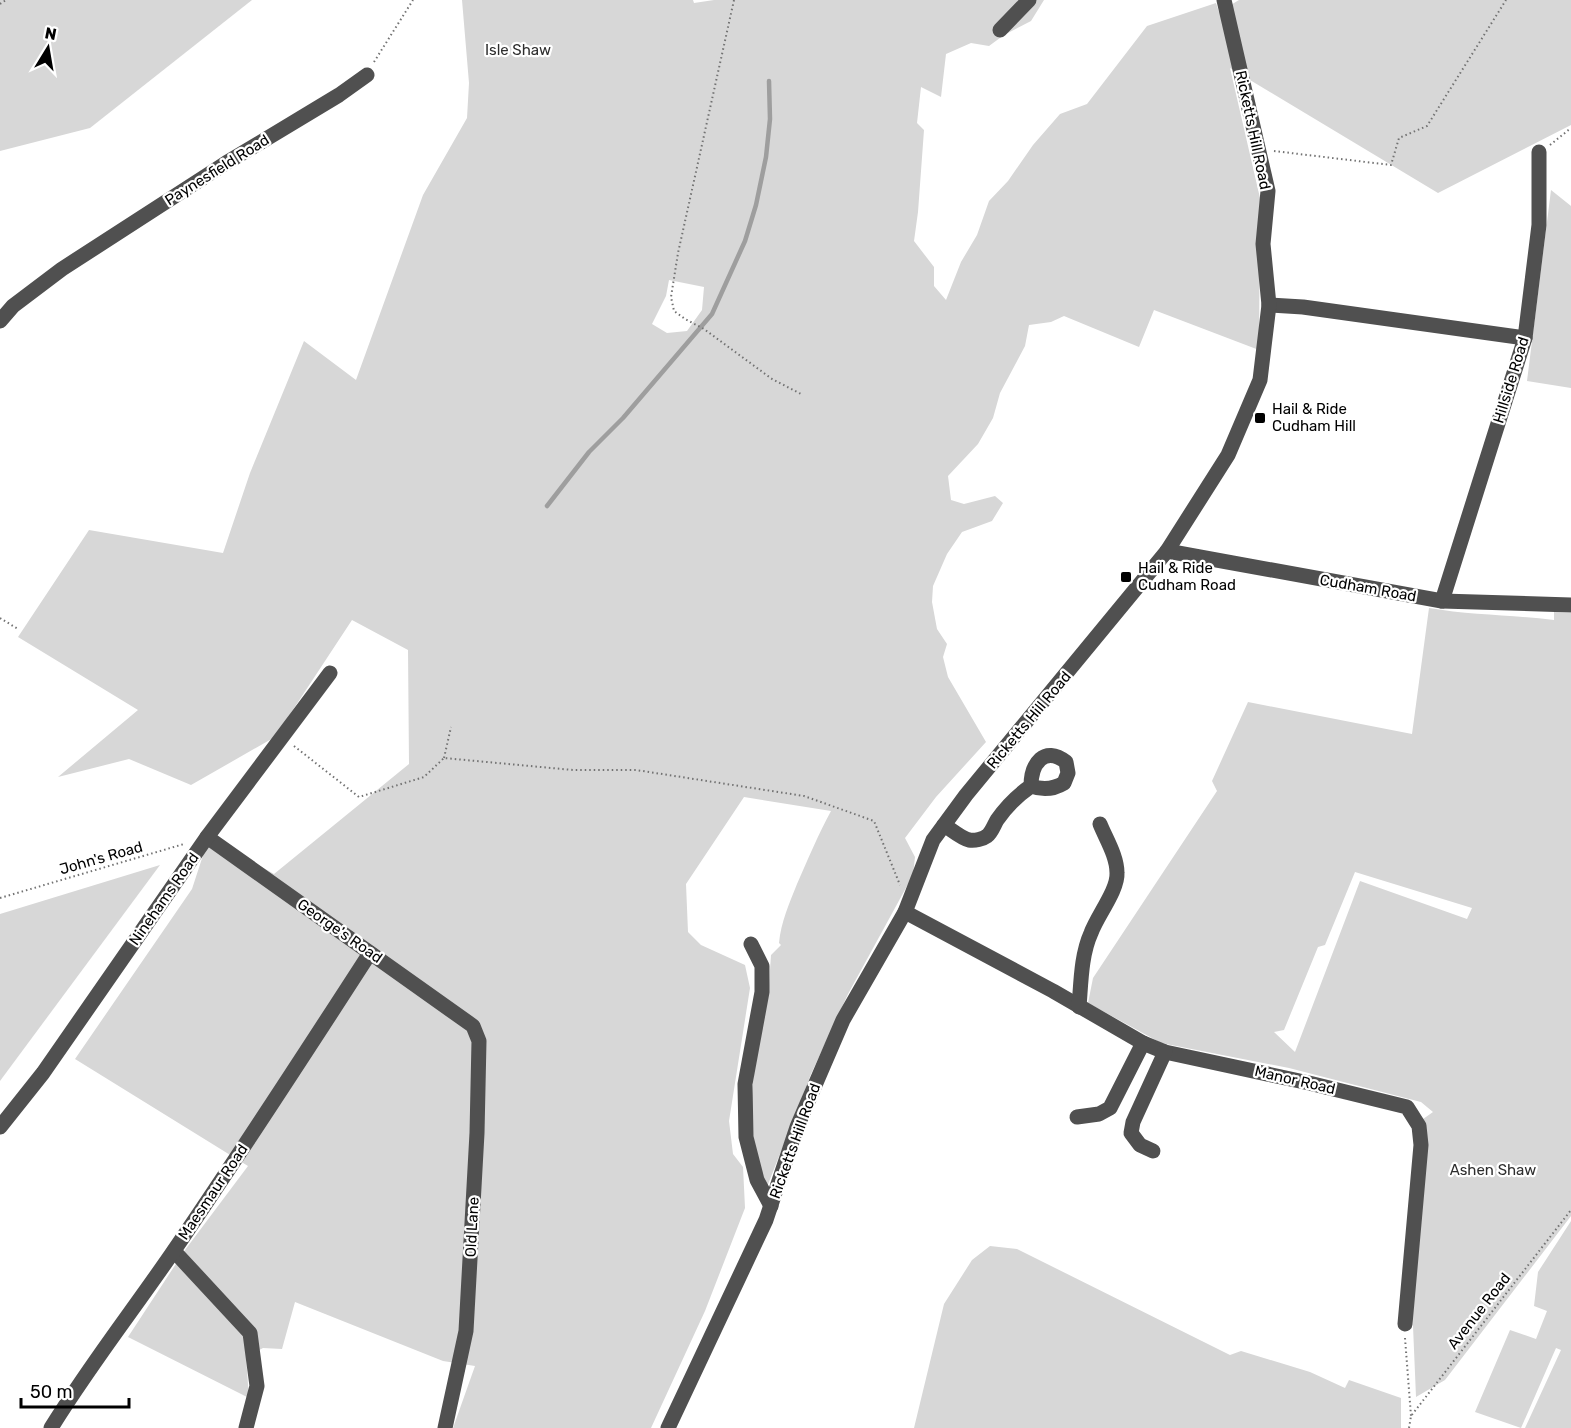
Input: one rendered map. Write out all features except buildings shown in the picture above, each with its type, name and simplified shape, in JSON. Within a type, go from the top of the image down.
[{"type":"street","points":[[1000,30],[1029,0]]},
{"type":"street","name":"Ricketts Hill Road","points":[[668,1428],[766,1220],[797,1127],[843,1020],[905,912],[933,840],[966,795],[1167,551],[1228,454],[1260,380],[1269,304],[1263,244],[1268,191],[1224,0]]},
{"type":"street","name":"Paynesfield Road","points":[[0,321],[13,306],[62,269],[226,163],[339,95],[366,75]]},
{"type":"street","name":"Hillside Road","points":[[1442,601],[1525,338],[1539,225],[1539,152]]},
{"type":"street","points":[[1269,304],[1525,338]]},
{"type":"street","name":"Cudham Road","points":[[1167,551],[1442,601],[1571,605]]},
{"type":"street","name":"Ninehams Road","points":[[0,1127],[43,1073],[207,837],[330,673]]},
{"type":"street","points":[[944,825],[965,839],[973,840],[984,837],[990,833],[997,820],[1012,802],[1031,786]]},
{"type":"street","points":[[1079,1007],[1084,962],[1090,935],[1116,884],[1118,872],[1100,824]]},
{"type":"street","name":"George's Road","points":[[207,837],[472,1026]]},
{"type":"street","name":"Manor Road","points":[[905,912],[1053,991],[1143,1043],[1165,1052],[1407,1107],[1419,1126],[1421,1145],[1404,1324]]},
{"type":"street","points":[[751,944],[762,966],[762,992],[745,1084],[746,1137],[757,1180],[771,1206]]},
{"type":"street","name":"Maesmaur Road","points":[[51,1428],[78,1383],[174,1251],[370,953]]},
{"type":"street","name":"Old Lane","points":[[445,1428],[466,1331],[479,1052],[479,1041],[472,1026]]},
{"type":"street","points":[[1077,1117],[1099,1114],[1110,1108],[1143,1043]]},
{"type":"street","points":[[1153,1151],[1140,1145],[1131,1133],[1133,1122],[1165,1052]]},
{"type":"street","points":[[174,1251],[250,1333],[257,1386],[246,1428]]},
{"type":"path","points":[[0,4],[6,0]]},
{"type":"path","points":[[366,75],[413,0]]},
{"type":"path","points":[[734,0],[680,242],[671,297],[674,311],[684,319],[704,329],[772,379],[801,394]]},
{"type":"path","points":[[1258,149],[1391,165],[1400,138],[1427,126],[1506,0]]},
{"type":"path","points":[[1539,152],[1571,128]]},
{"type":"path","points":[[0,618],[18,629]]},
{"type":"path","points":[[283,737],[358,797],[424,777],[444,758],[451,727]]},
{"type":"path","points":[[444,758],[573,770],[636,770],[804,796],[874,821],[899,885],[915,891]]},
{"type":"path","name":"John's Road","points":[[0,898],[207,837]]},
{"type":"path","name":"Avenue Road","points":[[1409,1428],[1411,1416],[1571,1210]]},
{"type":"path","points":[[1404,1324],[1411,1416]]},
{"type":"green space","points":[[0,0],[252,0],[90,128],[0,151]]},
{"type":"green space","name":"Isle Shaw","points":[[462,0],[693,0],[694,3],[714,0],[1044,0],[1031,21],[989,46],[971,43],[946,54],[941,97],[921,87],[917,123],[924,130],[914,241],[934,267],[934,286],[946,300],[961,262],[977,235],[989,201],[1008,181],[1033,145],[1060,114],[1087,104],[1147,26],[1216,3],[1219,12],[1239,0],[1571,0],[1571,125],[1438,193],[1230,68],[1260,198],[1259,350],[1154,310],[1139,347],[1064,316],[1051,322],[1029,325],[1025,346],[1000,393],[993,418],[978,444],[948,476],[951,500],[964,504],[995,496],[1003,503],[992,521],[962,532],[947,554],[933,586],[932,602],[937,629],[947,644],[943,657],[948,677],[986,742],[936,797],[905,838],[915,857],[913,875],[848,994],[811,1074],[767,1187],[756,1160],[750,1123],[755,1056],[769,985],[771,955],[781,945],[780,935],[788,906],[831,811],[744,797],[686,884],[688,932],[701,945],[745,965],[750,988],[729,1121],[733,1154],[743,1167],[745,1208],[705,1311],[651,1428],[453,1428],[475,1366],[443,1361],[295,1302],[282,1349],[263,1348],[246,1357],[249,1398],[128,1337],[185,1250],[248,1166],[75,1059],[192,889],[209,837],[274,874],[409,764],[408,650],[352,620],[275,737],[191,785],[129,759],[58,777],[138,710],[18,637],[89,530],[223,553],[250,473],[304,341],[356,380],[423,195],[467,118],[469,83]],"holes":[[[669,280],[704,287],[702,310],[687,331],[667,333],[652,324],[666,296]]]},
{"type":"green space","points":[[1551,190],[1571,206],[1571,388],[1527,381]]},
{"type":"green space","name":"Ashen Shaw","points":[[1429,608],[1554,620],[1554,612],[1571,613],[1571,1216],[1445,1380],[1416,1397],[1413,1326],[1416,1124],[1433,1112],[1421,1102],[1289,1068],[1161,1043],[1088,1003],[1093,978],[1217,791],[1212,781],[1248,702],[1412,734]],"holes":[[[1355,872],[1472,908],[1467,919],[1360,881],[1295,1052],[1274,1032],[1284,1030],[1318,947],[1325,945]]]},
{"type":"green space","points":[[160,865],[0,1081],[0,914]]},
{"type":"green space","points":[[1571,1221],[1571,1428],[1525,1428],[1561,1350],[1556,1348],[1521,1428],[1475,1412],[1510,1330],[1536,1339],[1547,1311],[1534,1306],[1538,1272]]},
{"type":"green space","points":[[990,1246],[1017,1249],[1230,1355],[1241,1351],[1310,1372],[1345,1388],[1349,1380],[1401,1398],[1401,1428],[914,1428],[944,1304],[972,1260]]},
{"type":"waterway","points":[[547,506],[589,452],[623,418],[712,314],[745,241],[756,205],[766,157],[770,119],[769,81]]},
{"type":"place","name":"Hail & Ride Cudham Hill","points":[[1260,418]]},
{"type":"place","name":"Hail & Ride Cudham Road","points":[[1126,577]]}]
